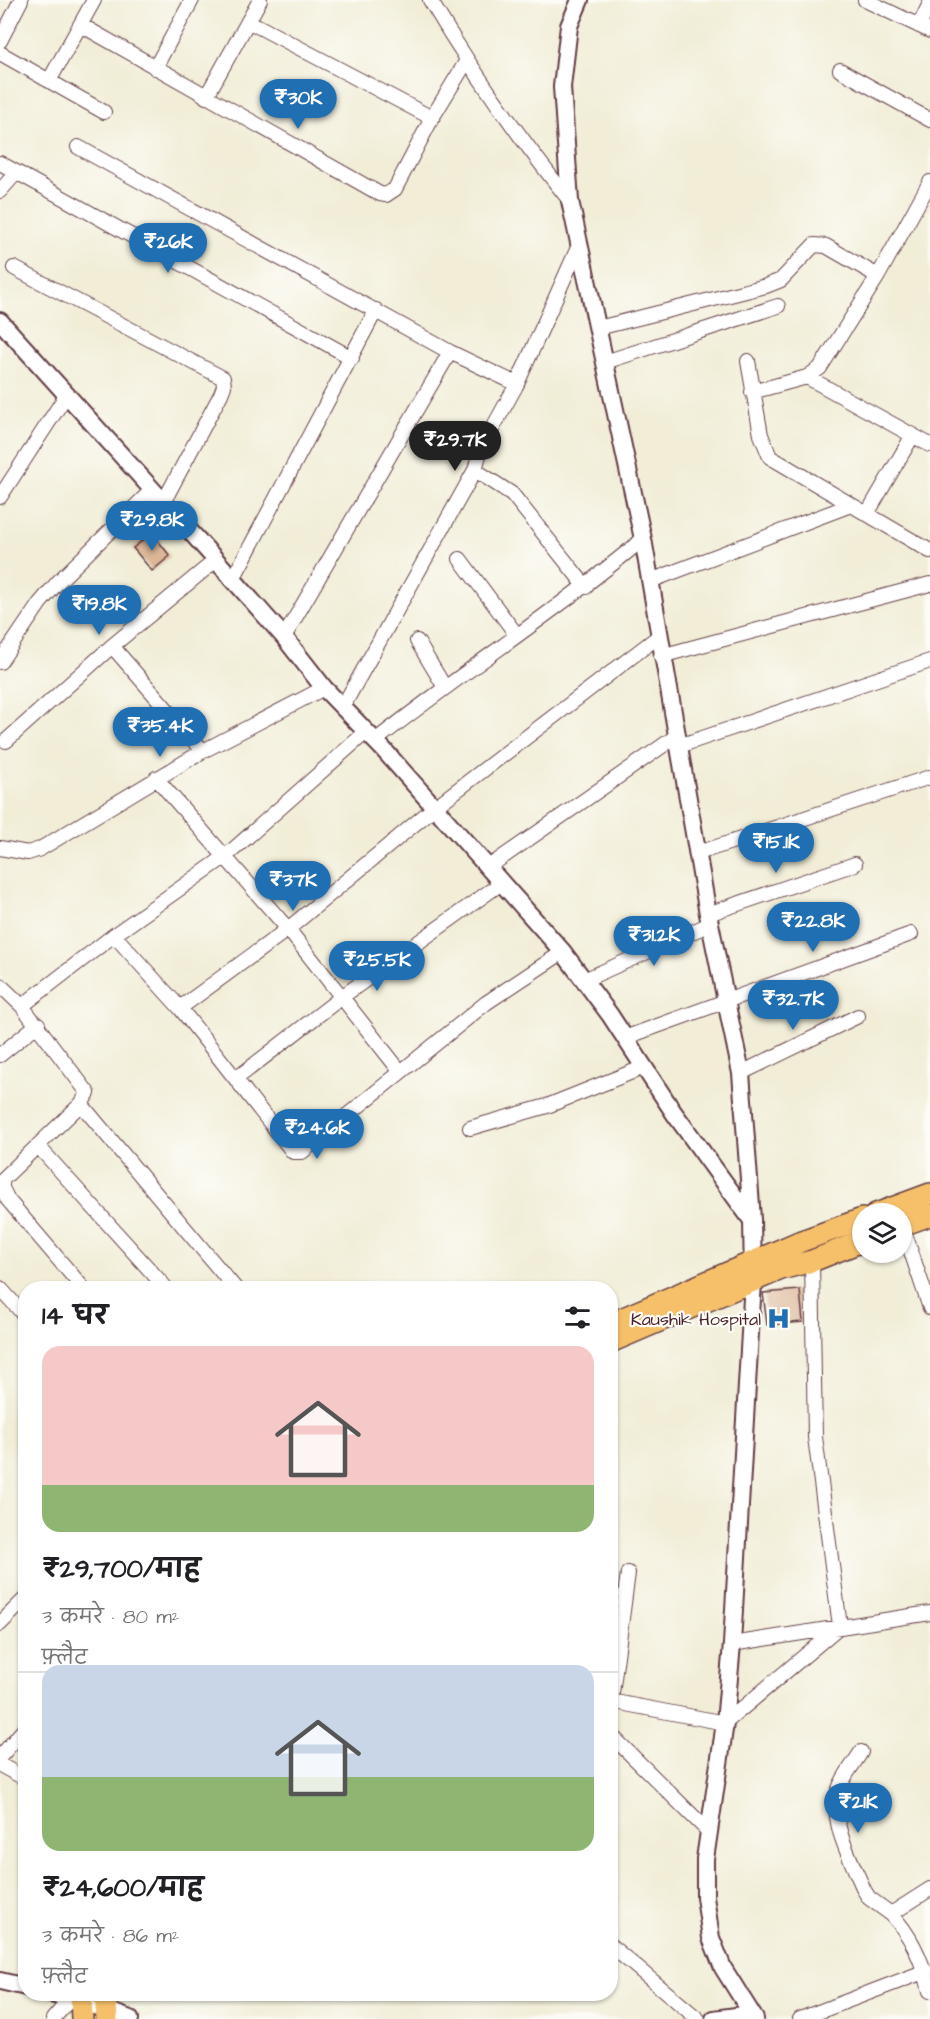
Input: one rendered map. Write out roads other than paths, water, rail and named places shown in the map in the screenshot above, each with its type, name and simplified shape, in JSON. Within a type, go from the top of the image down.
[{"type":"main road","points":[[906,1203],[930,1194]]},
{"type":"main road","points":[[912,1221],[930,1215]]},
{"type":"main road","points":[[618,1338],[852,1224]]},
{"type":"main road","points":[[618,1321],[752,1271],[812,1261],[852,1245]]},
{"type":"street","points":[[0,41],[21,0]]},
{"type":"street","points":[[50,81],[94,0]]},
{"type":"street","points":[[155,68],[192,0]]},
{"type":"street","points":[[206,97],[260,0]]},
{"type":"street","points":[[430,0],[466,62],[512,127],[570,201]]},
{"type":"street","points":[[580,0],[569,26],[562,87],[570,201],[643,539],[661,656],[709,919],[741,1073],[752,1219],[752,1271],[732,1644],[725,1723],[709,1832],[705,1897],[711,1938],[723,1968],[753,2017],[714,2019]]},
{"type":"street","points":[[865,0],[924,29],[930,3]]},
{"type":"street","points":[[248,21],[432,118]]},
{"type":"street","points":[[81,25],[380,194],[386,195],[395,189],[432,118],[466,62]]},
{"type":"street","points":[[0,53],[105,112]]},
{"type":"street","points":[[840,70],[930,120]]},
{"type":"street","points":[[78,147],[450,352],[517,384]]},
{"type":"street","points":[[0,163],[352,358]]},
{"type":"street","points":[[0,191],[16,173]]},
{"type":"street","points":[[752,392],[807,377],[829,357],[928,190]]},
{"type":"street","points":[[342,708],[474,470],[480,451],[517,384],[580,243]]},
{"type":"street","points":[[598,328],[766,286],[789,273],[814,245],[826,246],[878,276]]},
{"type":"street","points":[[0,662],[40,603],[58,582],[158,495],[224,386],[223,378],[14,268]]},
{"type":"street","points":[[605,362],[778,306]]},
{"type":"street","points":[[232,580],[376,310]]},
{"type":"street","points":[[0,321],[284,637],[324,688],[435,807],[500,884],[563,952],[624,1038],[642,1068],[752,1219]]},
{"type":"street","points":[[284,637],[450,352]]},
{"type":"street","points":[[748,361],[761,435],[770,457],[930,551]]},
{"type":"street","points":[[807,377],[930,445]]},
{"type":"street","points":[[0,497],[66,394]]},
{"type":"street","points":[[867,514],[913,435]]},
{"type":"street","points":[[474,470],[506,490],[520,503],[586,586]]},
{"type":"street","points":[[650,581],[850,505]]},
{"type":"street","points":[[22,1006],[114,935],[226,856],[370,737],[586,586],[643,539]]},
{"type":"street","points":[[460,559],[516,634]]},
{"type":"street","points":[[6,741],[112,646],[216,560]]},
{"type":"street","points":[[661,656],[930,584]]},
{"type":"street","points":[[180,1008],[288,929],[435,807],[659,636]]},
{"type":"street","points":[[417,641],[444,686]]},
{"type":"street","points":[[112,646],[203,751]]},
{"type":"street","points":[[487,868],[678,740],[930,661]]},
{"type":"street","points":[[0,848],[28,853],[40,849],[203,751],[324,688]]},
{"type":"street","points":[[698,853],[930,777]]},
{"type":"street","points":[[156,778],[288,929],[400,1071]]},
{"type":"street","points":[[584,980],[709,919],[855,864]]},
{"type":"street","points":[[237,1078],[343,996],[500,884]]},
{"type":"street","points":[[624,1038],[727,1003],[911,934]]},
{"type":"street","points":[[114,935],[180,1008],[293,1152],[302,1152],[486,1003],[563,952]]},
{"type":"street","points":[[0,985],[38,1024],[86,1087],[88,1093],[81,1104],[2,1180],[2,1188],[8,1200],[78,1281]]},
{"type":"street","points":[[741,1073],[858,1016]]},
{"type":"street","points":[[0,1055],[38,1024]]},
{"type":"street","points":[[470,1128],[547,1106],[642,1068]]},
{"type":"street","points":[[81,1104],[229,1281]]},
{"type":"street","points":[[38,1146],[160,1281]]},
{"type":"street","points":[[912,1255],[930,1308]]},
{"type":"street","points":[[812,1261],[815,1437],[840,1626]]},
{"type":"street","points":[[0,1288],[18,1308]]},
{"type":"street","points":[[618,1621],[628,1573]]},
{"type":"street","points":[[0,1624],[18,1606]]},
{"type":"street","points":[[732,1644],[930,1613]]},
{"type":"street","points":[[725,1723],[840,1626]]},
{"type":"street","points":[[618,1702],[725,1723]]},
{"type":"street","points":[[0,1757],[18,1736]]},
{"type":"street","points":[[618,1742],[709,1832]]},
{"type":"street","points":[[861,1752],[838,1791],[836,1811],[841,1833],[864,1890],[877,1905],[891,1914],[909,1936],[926,1971],[930,1991]]},
{"type":"street","points":[[0,1765],[18,1775]]},
{"type":"street","points":[[891,1914],[930,1889]]},
{"type":"street","points":[[618,1952],[698,2019]]},
{"type":"street","points":[[800,2019],[926,1971]]},
{"type":"street","points":[[0,1981],[18,1985]]},
{"type":"street","points":[[53,2019],[79,2003],[106,2008],[130,2019]]},
{"type":"place","name":"Kaushik Hospital","points":[[779,1319]]}]
